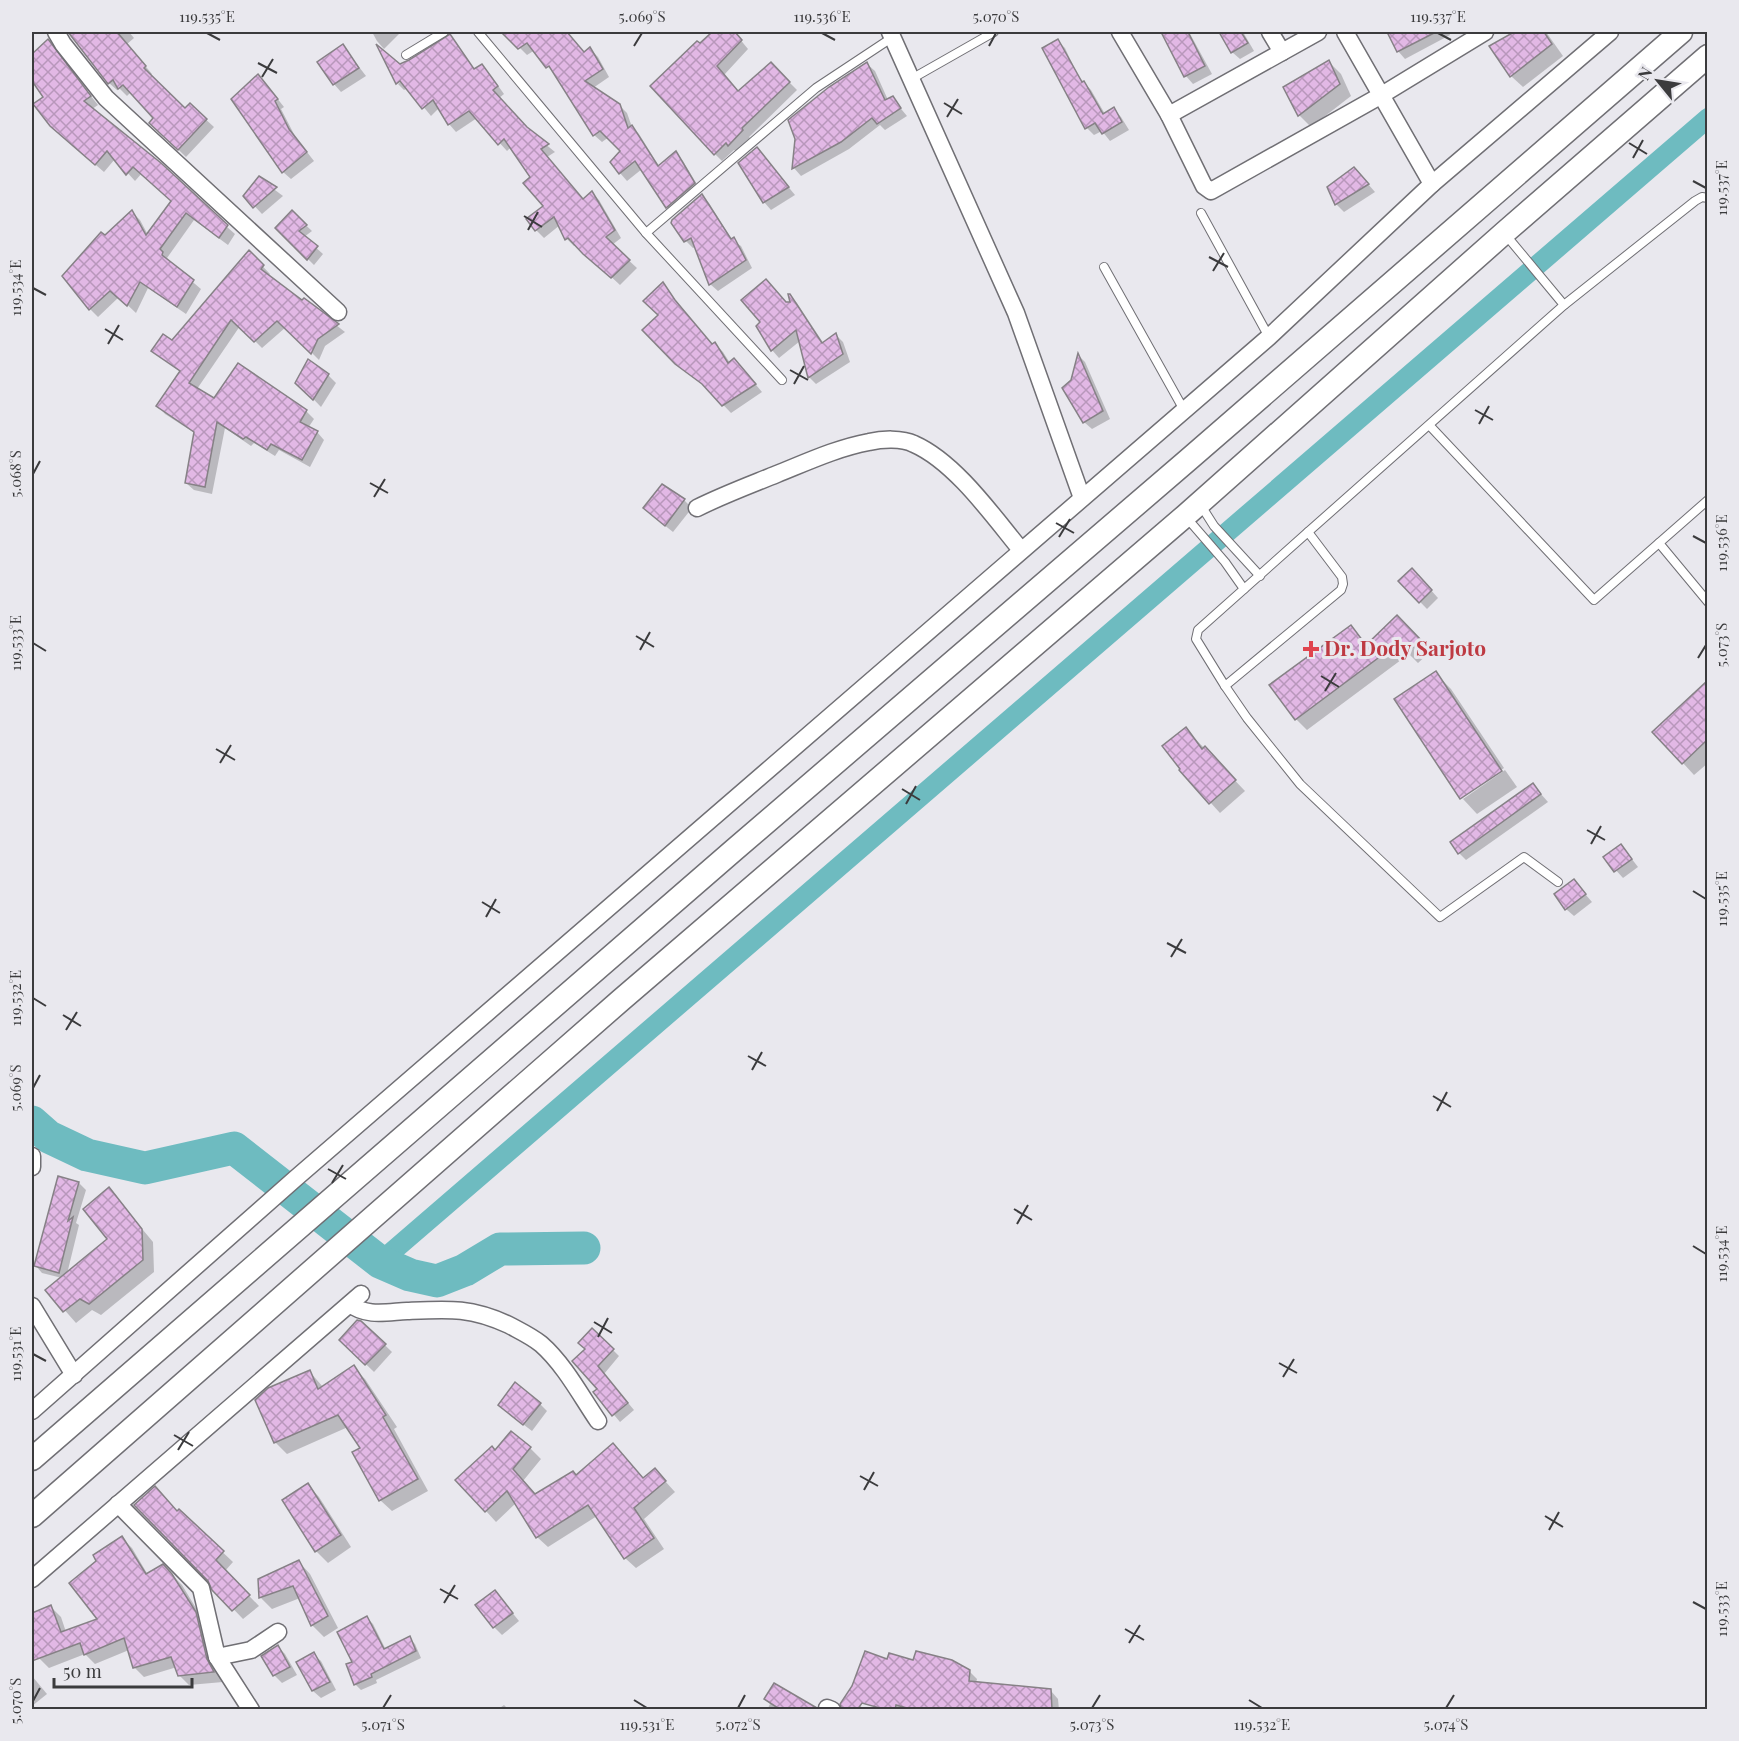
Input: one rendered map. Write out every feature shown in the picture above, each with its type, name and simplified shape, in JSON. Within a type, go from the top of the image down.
[{"type":"main road","points":[[32,1459],[1681,32]]},
{"type":"main road","points":[[32,1516],[621,1000],[1192,510],[1707,56]]},
{"type":"street","points":[[56,32],[106,98],[338,312]]},
{"type":"street","points":[[1120,32],[1168,115],[1204,186],[1211,191],[1380,96],[1485,32]]},
{"type":"street","points":[[1270,32],[1282,52]]},
{"type":"street","points":[[1168,115],[1317,32]]},
{"type":"street","points":[[1345,32],[1432,184]]},
{"type":"street","points":[[32,1412],[277,1194],[1269,337],[1432,184],[1610,32]]},
{"type":"street","points":[[891,34],[913,78],[1016,313],[1082,498]]},
{"type":"street","points":[[697,508],[816,458],[870,441],[903,441],[913,443],[939,459],[971,491],[1021,550]]},
{"type":"street","points":[[32,1156],[32,1167]]},
{"type":"street","points":[[32,1579],[355,1299],[356,1309],[373,1313],[450,1309],[473,1311],[499,1320],[542,1344],[557,1361],[598,1421]]},
{"type":"street","points":[[32,1306],[74,1375]]},
{"type":"street","points":[[118,1504],[201,1588],[217,1657],[251,1710]]},
{"type":"street","points":[[217,1657],[251,1650],[278,1632]]},
{"type":"lane","points":[[406,54],[444,32]]},
{"type":"lane","points":[[478,32],[646,233],[782,380]]},
{"type":"lane","points":[[913,78],[994,32]]},
{"type":"lane","points":[[646,233],[816,88],[891,34]]},
{"type":"lane","points":[[1558,882],[1524,857],[1440,917],[1300,784],[1247,718],[1196,639],[1196,634],[1564,305],[1695,201],[1702,197],[1707,198]]},
{"type":"lane","points":[[1201,213],[1269,337]]},
{"type":"lane","points":[[1504,233],[1564,305]]},
{"type":"lane","points":[[1104,267],[1184,410]]},
{"type":"lane","points":[[1430,426],[1594,600],[1707,500]]},
{"type":"lane","points":[[1192,510],[1214,526],[1260,576]]},
{"type":"lane","points":[[1192,510],[1202,533],[1244,589]]},
{"type":"lane","points":[[1225,686],[1341,590],[1342,577],[1308,532]]},
{"type":"lane","points":[[1659,543],[1707,602]]},
{"type":"building","points":[[68,32],[117,32],[146,66],[144,68],[185,108],[190,103],[207,119],[178,150],[149,123],[153,118],[123,85],[118,89],[113,80],[108,84]]},
{"type":"building","points":[[501,32],[567,32],[584,52],[590,47],[603,69],[585,81],[620,104],[628,128],[632,125],[658,166],[676,151],[695,183],[666,208],[635,161],[619,174],[610,162],[620,151],[600,131],[593,136],[549,66],[546,68],[527,43],[518,49]]},
{"type":"building","points":[[712,32],[735,32],[742,40],[717,66],[738,91],[771,62],[790,82],[742,128],[743,130],[728,146],[726,143],[714,155],[650,86],[697,41],[700,43]]},
{"type":"building","points":[[1161,32],[1188,32],[1205,66],[1184,77]]},
{"type":"building","points":[[1219,32],[1241,32],[1248,43],[1231,53]]},
{"type":"building","points":[[1387,32],[1436,32],[1397,52]]},
{"type":"building","points":[[1514,32],[1544,32],[1552,44],[1510,77],[1489,46]]},
{"type":"building","points":[[450,34],[474,69],[482,64],[498,86],[493,90],[527,127],[549,144],[541,149],[583,199],[592,191],[615,230],[606,237],[630,260],[611,278],[568,238],[565,240],[554,217],[535,231],[526,219],[543,206],[523,183],[530,177],[504,139],[498,145],[469,111],[448,125],[433,100],[422,109],[400,81],[396,84],[376,44],[400,64]]},
{"type":"building","points":[[48,39],[91,96],[84,101],[161,163],[228,225],[219,238],[186,213],[160,249],[163,252],[162,255],[194,280],[177,307],[140,282],[127,306],[110,291],[89,310],[62,276],[101,232],[105,235],[132,210],[146,235],[171,201],[133,167],[126,175],[107,151],[95,165],[50,126],[33,104],[43,97],[32,81],[32,54]]},
{"type":"building","points":[[1058,39],[1103,114],[1114,107],[1122,122],[1102,134],[1095,123],[1085,129],[1042,48]]},
{"type":"building","points":[[343,44],[359,68],[333,85],[317,62]]},
{"type":"building","points":[[1329,60],[1340,84],[1298,116],[1283,87]]},
{"type":"building","points":[[867,62],[885,100],[893,96],[901,108],[877,124],[872,118],[841,142],[792,169],[795,139],[788,120],[829,87]]},
{"type":"building","points":[[258,74],[278,99],[275,101],[289,129],[307,152],[282,173],[231,99]]},
{"type":"building","points":[[757,147],[789,187],[763,203],[738,163]]},
{"type":"building","points":[[1354,167],[1369,184],[1335,205],[1327,187]]},
{"type":"building","points":[[259,176],[277,187],[253,208],[243,196]]},
{"type":"building","points":[[702,194],[731,239],[734,237],[746,260],[709,285],[691,238],[684,242],[671,223]]},
{"type":"building","points":[[292,210],[307,225],[299,231],[318,246],[307,260],[275,228]]},
{"type":"building","points":[[249,250],[264,265],[261,269],[339,324],[318,339],[311,354],[277,321],[254,342],[231,320],[189,383],[214,398],[238,363],[307,410],[300,422],[318,431],[302,460],[271,444],[267,450],[246,437],[243,439],[217,422],[205,487],[185,483],[194,432],[156,406],[180,371],[151,351],[163,334],[172,340]]},
{"type":"building","points":[[766,279],[786,302],[790,302],[788,294],[790,294],[822,343],[836,333],[843,354],[808,378],[796,330],[771,351],[756,326],[760,322],[741,300]]},
{"type":"building","points":[[663,282],[712,344],[715,342],[728,363],[734,358],[756,384],[722,406],[702,384],[675,364],[642,330],[658,315],[643,301]]},
{"type":"building","points":[[1078,353],[1103,411],[1083,423],[1062,388],[1071,380]]},
{"type":"building","points":[[308,359],[329,374],[313,400],[295,383]]},
{"type":"building","points":[[662,484],[685,499],[665,526],[643,508]]},
{"type":"building","points":[[1412,568],[1432,590],[1419,603],[1398,581]]},
{"type":"building","points":[[1397,615],[1421,640],[1406,653],[1397,644],[1295,720],[1269,685],[1351,625],[1366,645]]},
{"type":"building","points":[[1436,671],[1502,771],[1460,799],[1394,699]]},
{"type":"building","points":[[1707,681],[1707,740],[1682,764],[1652,732]]},
{"type":"building","points":[[1186,727],[1202,749],[1205,746],[1236,780],[1209,804],[1179,770],[1162,746]]},
{"type":"building","points":[[1533,783],[1541,794],[1458,854],[1450,842]]},
{"type":"building","points":[[1621,844],[1632,859],[1614,872],[1603,857]]},
{"type":"building","points":[[1574,879],[1586,894],[1565,910],[1554,894]]},
{"type":"building","points":[[58,1176],[79,1182],[68,1221],[73,1217],[59,1273],[34,1266]]},
{"type":"building","points":[[109,1187],[142,1229],[143,1260],[89,1304],[80,1299],[63,1312],[45,1290],[107,1239],[83,1209]]},
{"type":"building","points":[[357,1320],[386,1344],[365,1365],[339,1340]]},
{"type":"building","points":[[592,1328],[614,1349],[598,1366],[628,1403],[612,1416],[593,1392],[597,1389],[572,1361],[585,1349],[578,1343]]},
{"type":"building","points":[[354,1365],[386,1415],[383,1417],[418,1479],[379,1501],[352,1452],[360,1448],[338,1415],[274,1443],[255,1400],[268,1388],[310,1370],[318,1389]]},
{"type":"building","points":[[515,1382],[541,1403],[523,1425],[498,1405]]},
{"type":"building","points":[[511,1431],[531,1447],[513,1469],[535,1494],[573,1471],[576,1475],[613,1443],[643,1478],[655,1468],[666,1481],[634,1508],[654,1538],[624,1559],[588,1505],[536,1538],[507,1491],[485,1512],[455,1480],[492,1446],[495,1450]]},
{"type":"building","points":[[308,1483],[341,1535],[315,1552],[282,1500]]},
{"type":"building","points":[[155,1486],[177,1511],[179,1509],[224,1551],[216,1560],[250,1595],[232,1611],[212,1590],[208,1581],[134,1505]]},
{"type":"building","points":[[122,1536],[146,1574],[163,1564],[172,1574],[196,1612],[207,1659],[214,1672],[178,1676],[171,1657],[133,1668],[124,1638],[84,1655],[80,1643],[32,1661],[32,1613],[51,1605],[61,1632],[97,1619],[69,1583],[96,1561],[93,1555]]},
{"type":"building","points":[[299,1560],[328,1616],[311,1626],[293,1586],[259,1598],[258,1579]]},
{"type":"building","points":[[495,1590],[513,1613],[493,1628],[475,1605]]},
{"type":"building","points":[[367,1616],[384,1649],[410,1636],[416,1651],[354,1685],[346,1664],[352,1662],[337,1632]]},
{"type":"building","points":[[278,1645],[290,1667],[273,1676],[261,1656]]},
{"type":"building","points":[[865,1651],[887,1659],[889,1653],[913,1660],[916,1651],[952,1660],[970,1670],[969,1681],[1051,1689],[1052,1710],[914,1710],[896,1705],[895,1710],[887,1710],[862,1703],[857,1710],[842,1710],[840,1704],[852,1686]]},
{"type":"building","points":[[314,1652],[330,1682],[312,1691],[296,1662]]},
{"type":"building","points":[[774,1683],[817,1710],[781,1710],[764,1699]]},
{"type":"waterway","points":[[380,1262],[1708,118]]},
{"type":"waterway","points":[[32,1122],[49,1137],[87,1155],[145,1168],[234,1148],[380,1262],[410,1275],[437,1281],[465,1270],[500,1249],[584,1248]]},
{"type":"place","name":"Dr. Dody Sarjoto","points":[[1311,649]]}]
